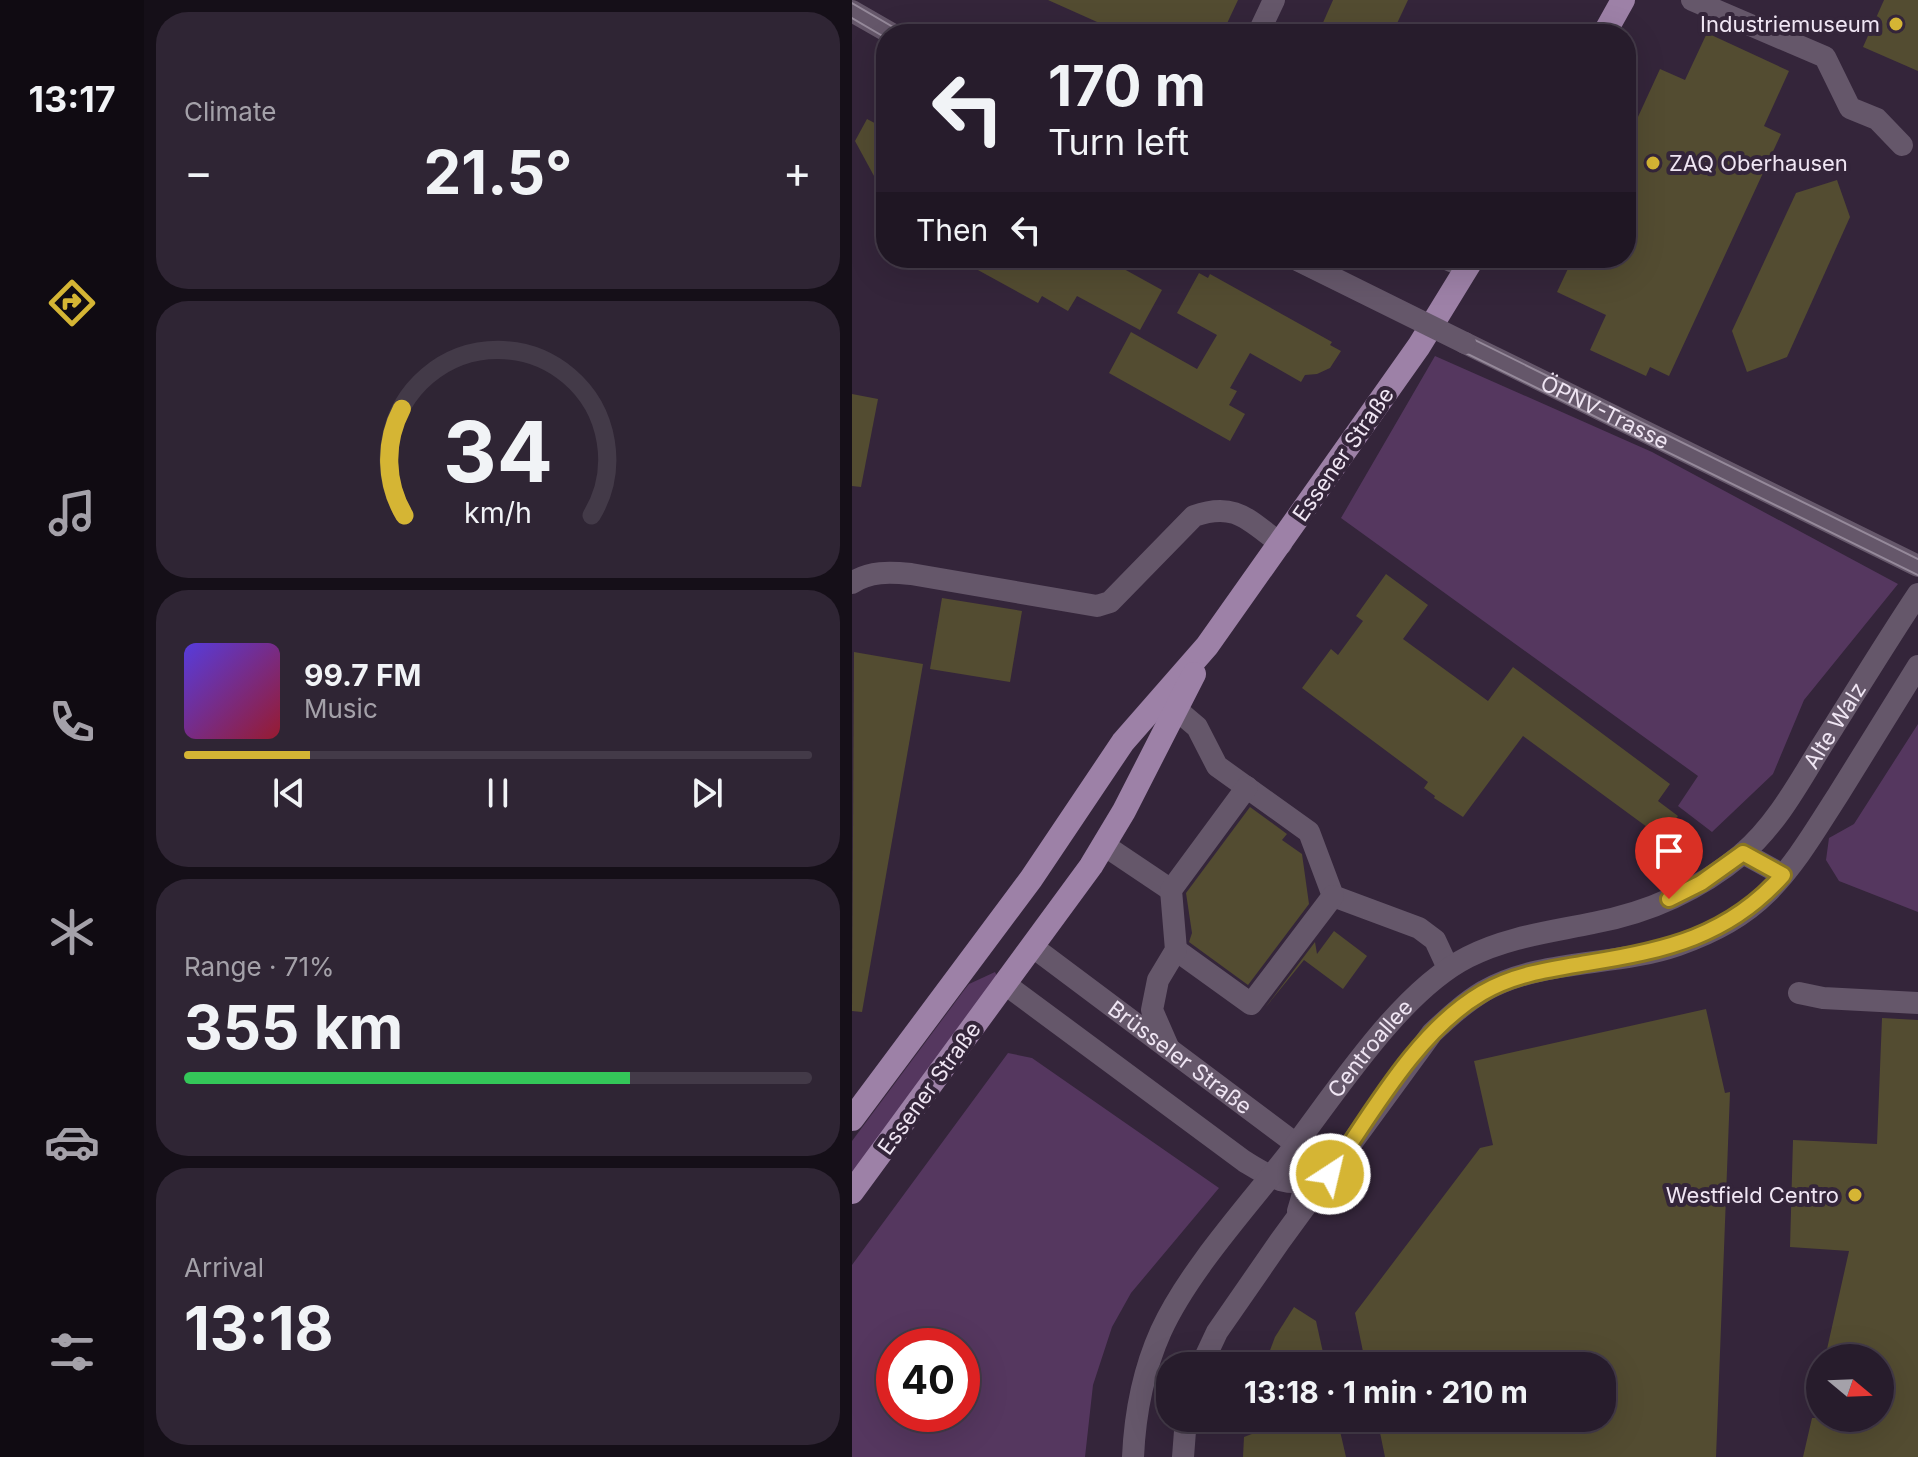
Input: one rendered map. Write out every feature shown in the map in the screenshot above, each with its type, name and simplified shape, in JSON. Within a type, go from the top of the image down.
[{"type":"main road","points":[[1609,24],[1619,1]]},
{"type":"main road","name":"Essener Straße","points":[[852,1119],[1031,879],[1123,742],[1207,646],[1281,544],[1419,346],[1467,268]]},
{"type":"main road","name":"Essener Straße","points":[[852,1192],[1033,947],[1104,845],[1177,710],[1207,646]]},
{"type":"main road","points":[[988,936],[1033,947]]},
{"type":"main road","points":[[988,936],[1005,984]]},
{"type":"street","points":[[1263,24],[1274,0]]},
{"type":"street","points":[[1692,0],[1825,57],[1850,108],[1877,119],[1902,145]]},
{"type":"street","points":[[852,11],[876,25]]},
{"type":"street","name":"ÖPNV-Trasse","points":[[1313,268],[1910,562]]},
{"type":"street","points":[[852,583],[868,575],[887,572],[911,574],[1097,606],[1110,602],[1194,516],[1213,510],[1237,513],[1281,544]]},
{"type":"street","name":"Alte Walz","points":[[1743,853],[1794,792],[1918,594]]},
{"type":"street","name":"Alte Walz","points":[[1766,894],[1807,844],[1918,666]]},
{"type":"street","points":[[1177,710],[1197,727],[1217,766],[1309,832],[1333,896],[1419,928],[1435,940],[1448,968]]},
{"type":"street","points":[[1170,1050],[1152,1010],[1158,980],[1176,950],[1171,890],[1247,787]]},
{"type":"street","points":[[1104,845],[1171,890]]},
{"type":"street","points":[[1743,853],[1783,875]]},
{"type":"street","name":"Centroallee","points":[[1133,1457],[1142,1387],[1160,1332],[1181,1294],[1413,997],[1448,968],[1503,942],[1596,923],[1653,906],[1685,893],[1743,853]]},
{"type":"street","name":"Centroallee","points":[[1208,1352],[1217,1332],[1412,1057],[1460,1007],[1484,991],[1521,976],[1677,945],[1726,923],[1766,894]]},
{"type":"street","points":[[1176,950],[1251,1004],[1333,896]]},
{"type":"street","name":"Brüsseler Straße","points":[[1033,947],[1296,1144]]},
{"type":"street","name":"Brüsseler Straße","points":[[1005,984],[1270,1177],[1293,1184],[1318,1180],[1330,1174]]},
{"type":"street","points":[[1799,993],[1823,998],[1918,1003]]},
{"type":"street","points":[[1296,1144],[1304,1152],[1305,1182],[1296,1219]]},
{"type":"street","points":[[1183,1457],[1185,1432]]},
{"type":"shaded area","points":[[1435,356],[1652,452],[1898,584],[1804,700],[1773,774],[1712,832],[1678,806],[1698,776],[1341,518]]},
{"type":"shaded area","points":[[1918,724],[1918,912],[1839,881],[1826,860],[1829,838],[1854,824]]},
{"type":"shaded area","points":[[995,972],[997,976],[852,1176],[852,1141],[969,984]]},
{"type":"shaded area","points":[[1008,1053],[1032,1058],[1219,1188],[1131,1293],[1112,1327],[1093,1385],[1085,1457],[852,1457],[852,1265]]},
{"type":"building","points":[[1048,0],[1238,0],[1227,24],[1102,24]]},
{"type":"building","points":[[1333,0],[1408,0],[1397,24],[1322,24]]},
{"type":"building","name":"Industriemuseum","points":[[1884,0],[1918,0],[1918,71],[1863,47]]},
{"type":"building","points":[[1707,33],[1789,71],[1764,126],[1781,134],[1669,376],[1650,367],[1646,376],[1590,350],[1606,315],[1557,292],[1568,268],[1636,268],[1636,121],[1660,69],[1685,80]]},
{"type":"building","points":[[867,119],[876,124],[876,180],[855,141]]},
{"type":"building","name":"ZAQ Oberhausen","points":[[1837,180],[1850,217],[1787,357],[1747,372],[1732,331],[1796,193]]},
{"type":"building","points":[[974,268],[1122,268],[1162,290],[1140,330],[1077,296],[1068,311],[1042,296],[1038,303]]},
{"type":"building","points":[[1199,273],[1208,278],[1210,274],[1332,342],[1330,345],[1341,351],[1330,368],[1305,375],[1301,382],[1250,353],[1230,388],[1237,391],[1229,405],[1245,414],[1230,441],[1109,373],[1131,332],[1197,369],[1217,335],[1177,313]]},
{"type":"building","points":[[852,394],[878,399],[861,487],[852,486]]},
{"type":"building","points":[[1386,574],[1428,605],[1403,639],[1488,701],[1513,667],[1670,784],[1658,801],[1678,816],[1662,838],[1523,736],[1463,817],[1424,788],[1428,782],[1302,688],[1331,649],[1338,655],[1363,621],[1356,616]]},
{"type":"building","points":[[942,598],[1022,611],[1010,682],[930,669]]},
{"type":"building","points":[[854,652],[923,664],[862,1012],[852,1011]]},
{"type":"building","points":[[1250,807],[1287,834],[1282,840],[1302,854],[1309,904],[1248,985],[1189,942],[1192,933],[1186,893]]},
{"type":"building","points":[[1334,931],[1367,956],[1343,989],[1304,960],[1265,1008],[1315,942],[1317,954]]},
{"type":"building","points":[[1706,1009],[1725,1093],[1730,1092],[1716,1457],[1385,1457],[1380,1432],[1616,1432],[1616,1352],[1363,1352],[1355,1313],[1480,1148],[1493,1145],[1474,1061]]},
{"type":"building","name":"Westfield Centro","points":[[1882,1018],[1918,1020],[1918,1457],[1803,1457],[1809,1432],[1894,1432],[1894,1344],[1828,1344],[1849,1251],[1790,1247],[1793,1140],[1877,1144]]},
{"type":"building","points":[[1294,1307],[1316,1321],[1323,1352],[1269,1352]]},
{"type":"building","points":[[1257,1432],[1340,1432],[1346,1457],[1243,1457],[1244,1437]]},
{"type":"tram line","points":[[852,3],[888,24]]},
{"type":"tram line","points":[[852,18],[876,32]]},
{"type":"tram line","points":[[1292,268],[1918,575]]},
{"type":"tram line","points":[[1329,268],[1918,559]]},
{"type":"place","name":"Industriemuseum","points":[[1896,24]]},
{"type":"place","name":"ZAQ Oberhausen","points":[[1653,163]]},
{"type":"place","name":"Westfield Centro","points":[[1855,1195]]},
{"type":"route","points":[[1330,1174],[1432,1033],[1460,1007],[1484,991],[1539,971],[1623,958],[1677,945],[1716,928],[1746,910],[1783,875],[1743,853],[1685,893],[1669,899]]}]
